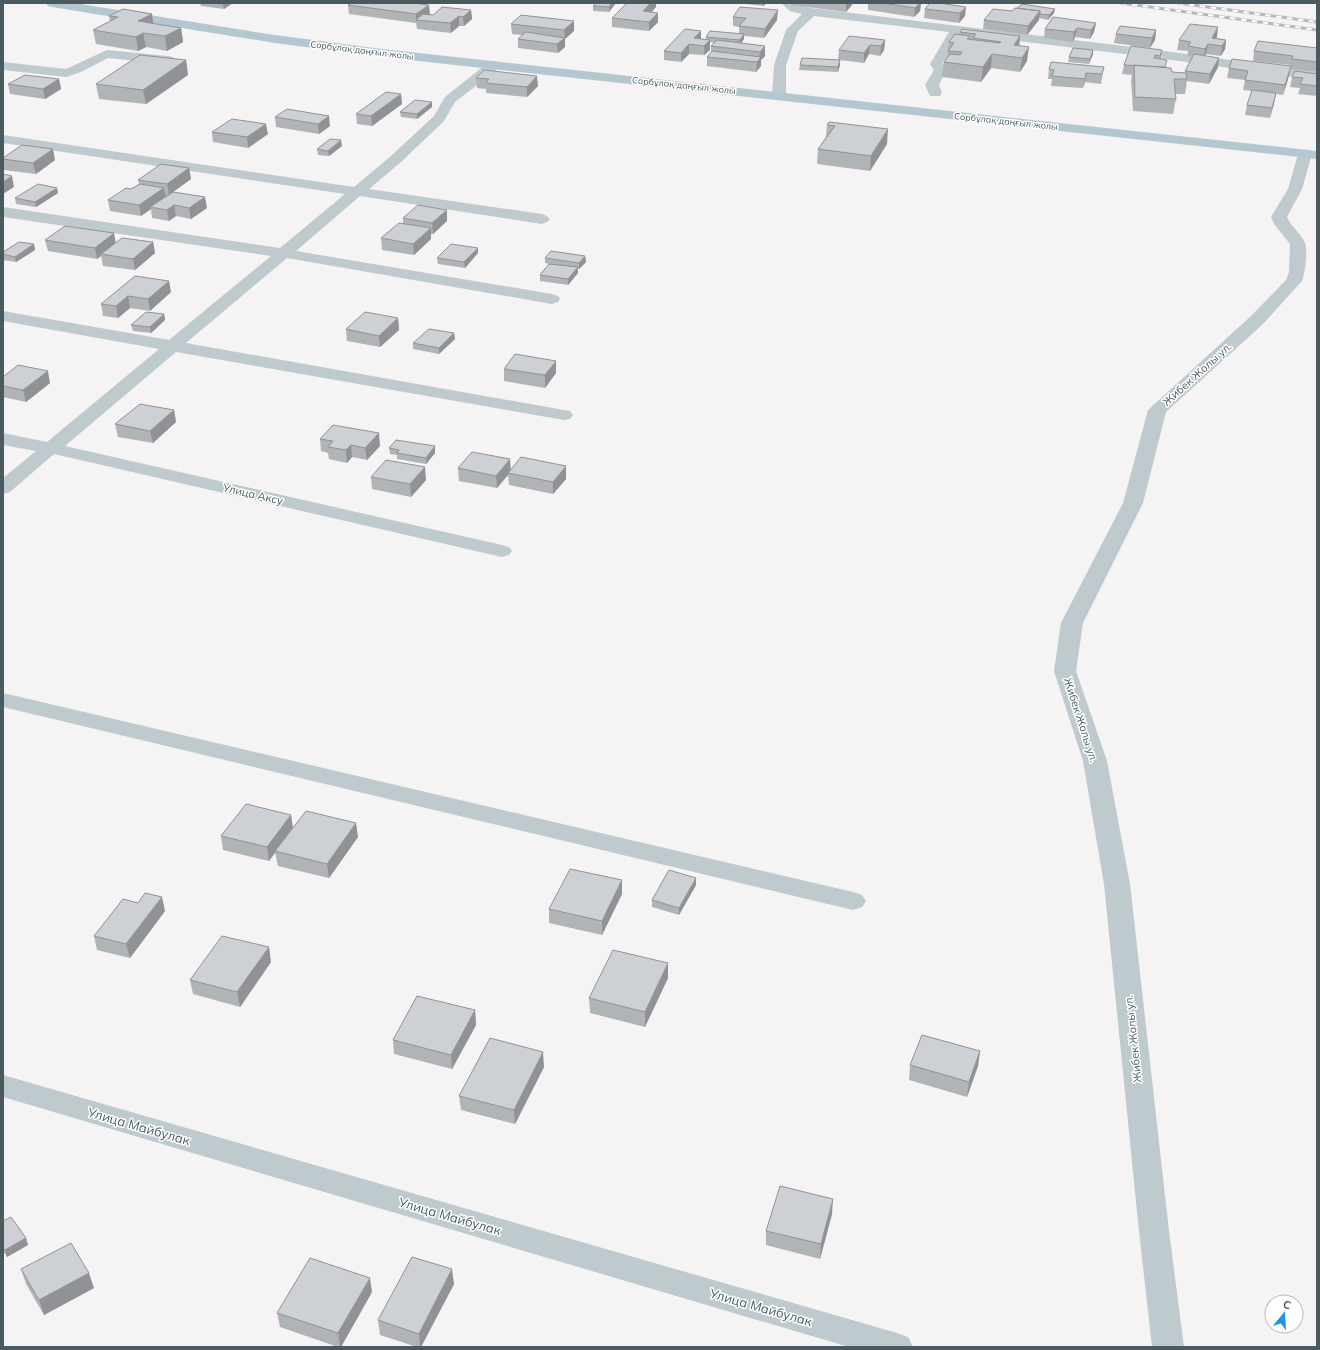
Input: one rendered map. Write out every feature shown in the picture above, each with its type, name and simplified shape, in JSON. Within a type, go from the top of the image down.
[{"type":"main road","name":"Сорбұлақ даңғыл жолы","points":[[52,3],[276,39],[382,53],[494,64],[1311,155]]},
{"type":"street","points":[[787,3],[794,8],[810,12],[1157,54],[1317,76]]},
{"type":"street","points":[[779,96],[780,65],[792,30],[810,12]]},
{"type":"street","points":[[935,93],[932,84],[941,69],[936,64],[957,30]]},
{"type":"street","points":[[3,66],[66,72],[72,71],[107,54],[175,60]]},
{"type":"street","points":[[3,488],[396,159],[439,118],[450,100],[494,64]]},
{"type":"street","points":[[3,139],[358,190],[542,219]]},
{"type":"street","name":"Жибек Жолы ул.","points":[[1168,1347],[1154,1231],[1117,884],[1095,761],[1065,671],[1072,623],[1133,504],[1157,410],[1257,320],[1294,281],[1297,272],[1299,252],[1298,244],[1282,224],[1279,217],[1311,155]]},
{"type":"street","points":[[3,212],[283,253],[552,299]]},
{"type":"street","points":[[3,316],[564,415]]},
{"type":"street","name":"Улица Аксу","points":[[3,439],[51,448],[502,551]]},
{"type":"street","points":[[3,700],[853,901]]},
{"type":"street","name":"Улица Майбулак","points":[[3,1086],[897,1347]]},
{"type":"building","points":[[352,3],[413,3],[429,5],[416,14],[348,5]]},
{"type":"building","points":[[596,3],[612,3],[609,7],[593,6]]},
{"type":"building","points":[[627,3],[651,3],[643,11],[658,13],[649,22],[612,18]]},
{"type":"building","points":[[882,3],[920,3],[915,8]]},
{"type":"building","points":[[930,3],[966,7],[960,13],[925,9]]},
{"type":"building","points":[[1022,4],[1055,9],[1049,15],[1040,14],[1040,11],[1017,8]]},
{"type":"building","points":[[442,7],[471,10],[463,17],[459,16],[450,23],[416,20],[423,14],[433,15]]},
{"type":"building","points":[[740,7],[778,10],[765,29],[739,26],[746,18],[733,17]]},
{"type":"building","points":[[1015,8],[1040,11],[1028,26],[984,20],[993,9],[1012,11]]},
{"type":"building","points":[[123,9],[152,14],[138,21],[181,28],[165,36],[143,33],[136,37],[93,30],[118,17],[109,16]]},
{"type":"building","points":[[521,15],[574,21],[564,30],[511,24]]},
{"type":"building","points":[[1053,17],[1096,23],[1091,30],[1077,28],[1074,32],[1045,29]]},
{"type":"building","points":[[1190,24],[1218,27],[1212,38],[1226,40],[1222,46],[1208,44],[1205,49],[1188,46],[1191,42],[1179,40]]},
{"type":"building","points":[[1120,26],[1156,30],[1152,38],[1116,34]]},
{"type":"building","points":[[685,29],[701,31],[694,38],[710,40],[704,46],[689,44],[681,53],[664,51]]},
{"type":"building","points":[[962,29],[1020,36],[1014,45],[1029,47],[1022,58],[992,54],[983,67],[944,62],[950,54],[960,55],[962,52],[948,51],[954,43],[949,42],[955,34],[970,36],[967,39],[1001,42],[973,38],[976,34],[960,32]]},
{"type":"building","points":[[710,31],[744,34],[740,40],[706,37]]},
{"type":"building","points":[[526,32],[565,38],[557,44],[518,39]]},
{"type":"building","points":[[849,36],[885,40],[881,46],[870,45],[864,53],[839,50]]},
{"type":"building","points":[[717,40],[765,46],[760,52],[711,46]]},
{"type":"building","points":[[1258,41],[1317,48],[1317,62],[1292,59],[1293,56],[1254,51]]},
{"type":"building","points":[[1131,46],[1162,50],[1160,56],[1155,55],[1154,58],[1167,60],[1165,67],[1124,65]]},
{"type":"building","points":[[1073,48],[1093,50],[1090,59],[1069,57]]},
{"type":"building","points":[[712,51],[761,57],[757,62],[707,57]]},
{"type":"building","points":[[1194,54],[1219,58],[1210,74],[1185,71]]},
{"type":"building","points":[[140,55],[186,60],[143,90],[96,84]]},
{"type":"building","points":[[802,58],[840,60],[838,67],[800,65]]},
{"type":"building","points":[[1232,59],[1291,66],[1285,85],[1245,80],[1248,71],[1229,68]]},
{"type":"building","points":[[1051,62],[1104,67],[1102,74],[1086,73],[1085,79],[1052,76],[1054,70],[1049,69]]},
{"type":"building","points":[[1134,65],[1171,68],[1172,72],[1186,73],[1187,79],[1174,79],[1176,99],[1135,97]]},
{"type":"building","points":[[484,70],[537,76],[527,87],[486,83],[489,79],[476,78]]},
{"type":"building","points":[[1295,71],[1317,74],[1317,86],[1300,84],[1303,78],[1292,77]]},
{"type":"building","points":[[25,75],[59,79],[43,89],[8,84]]},
{"type":"building","points":[[1252,90],[1276,93],[1272,108],[1247,105]]},
{"type":"building","points":[[386,92],[401,94],[371,116],[356,114]]},
{"type":"building","points":[[415,100],[432,102],[417,114],[400,112]]},
{"type":"building","points":[[287,109],[329,116],[318,124],[275,117]]},
{"type":"building","points":[[232,119],[266,124],[247,137],[212,132]]},
{"type":"building","points":[[829,122],[888,129],[871,156],[818,149],[835,126],[827,125]]},
{"type":"building","points":[[330,139],[341,140],[328,151],[317,149]]},
{"type":"building","points":[[22,145],[53,149],[33,163],[3,159]]},
{"type":"building","points":[[161,164],[189,168],[167,184],[138,180]]},
{"type":"building","points":[[3,174],[12,176],[3,182]]},
{"type":"building","points":[[38,184],[57,188],[35,202],[15,198]]},
{"type":"building","points":[[140,184],[164,188],[139,205],[108,200],[126,188],[131,189]]},
{"type":"building","points":[[173,192],[205,197],[189,208],[174,205],[167,210],[150,207]]},
{"type":"building","points":[[418,205],[447,210],[432,223],[403,218]]},
{"type":"building","points":[[399,223],[431,228],[413,244],[381,238]]},
{"type":"building","points":[[65,226],[114,233],[95,248],[45,240]]},
{"type":"building","points":[[122,238],[153,242],[133,259],[101,254]]},
{"type":"building","points":[[19,242],[34,244],[15,257],[3,254],[3,252]]},
{"type":"building","points":[[451,244],[478,248],[464,262],[437,258]]},
{"type":"building","points":[[551,251],[585,256],[579,263],[545,258]]},
{"type":"building","points":[[549,264],[578,267],[568,279],[540,275]]},
{"type":"building","points":[[135,276],[169,281],[148,299],[128,296],[116,306],[101,304]]},
{"type":"building","points":[[146,312],[164,314],[150,327],[131,325]]},
{"type":"building","points":[[365,312],[398,318],[379,336],[346,329]]},
{"type":"building","points":[[429,329],[454,333],[439,348],[413,343]]},
{"type":"building","points":[[515,354],[556,361],[545,375],[504,369]]},
{"type":"building","points":[[18,365],[48,371],[23,390],[3,386],[3,377]]},
{"type":"building","points":[[140,404],[174,410],[150,431],[115,424]]},
{"type":"building","points":[[333,425],[379,433],[365,448],[351,445],[346,450],[328,447],[333,441],[320,439]]},
{"type":"building","points":[[396,440],[435,446],[426,458],[397,453],[399,450],[389,448]]},
{"type":"building","points":[[472,452],[510,459],[496,476],[458,468]]},
{"type":"building","points":[[521,457],[566,466],[553,482],[508,473]]},
{"type":"building","points":[[386,460],[425,467],[410,484],[371,477]]},
{"type":"building","points":[[246,804],[291,815],[267,847],[221,836]]},
{"type":"building","points":[[306,811],[356,823],[327,864],[275,851]]},
{"type":"building","points":[[570,869],[622,880],[602,921],[549,909]]},
{"type":"building","points":[[669,870],[696,878],[679,908],[652,900]]},
{"type":"building","points":[[145,893],[162,897],[126,944],[94,936],[123,899],[138,903]]},
{"type":"building","points":[[222,936],[269,947],[237,992],[190,980]]},
{"type":"building","points":[[613,950],[668,963],[645,1012],[589,998]]},
{"type":"building","points":[[417,996],[475,1010],[451,1055],[393,1040]]},
{"type":"building","points":[[922,1035],[980,1051],[969,1082],[910,1065]]},
{"type":"building","points":[[490,1038],[543,1052],[514,1110],[459,1096]]},
{"type":"building","points":[[780,1186],[833,1199],[821,1244],[766,1231]]},
{"type":"building","points":[[11,1217],[26,1238],[5,1250],[3,1248],[3,1221]]},
{"type":"building","points":[[71,1243],[89,1273],[39,1300],[21,1269]]},
{"type":"building","points":[[412,1257],[452,1269],[419,1334],[378,1320]]},
{"type":"building","points":[[310,1258],[370,1278],[338,1333],[277,1313]]},
{"type":"railway","points":[[1121,3],[1317,30]]},
{"type":"railway","points":[[1178,3],[1317,22]]}]
